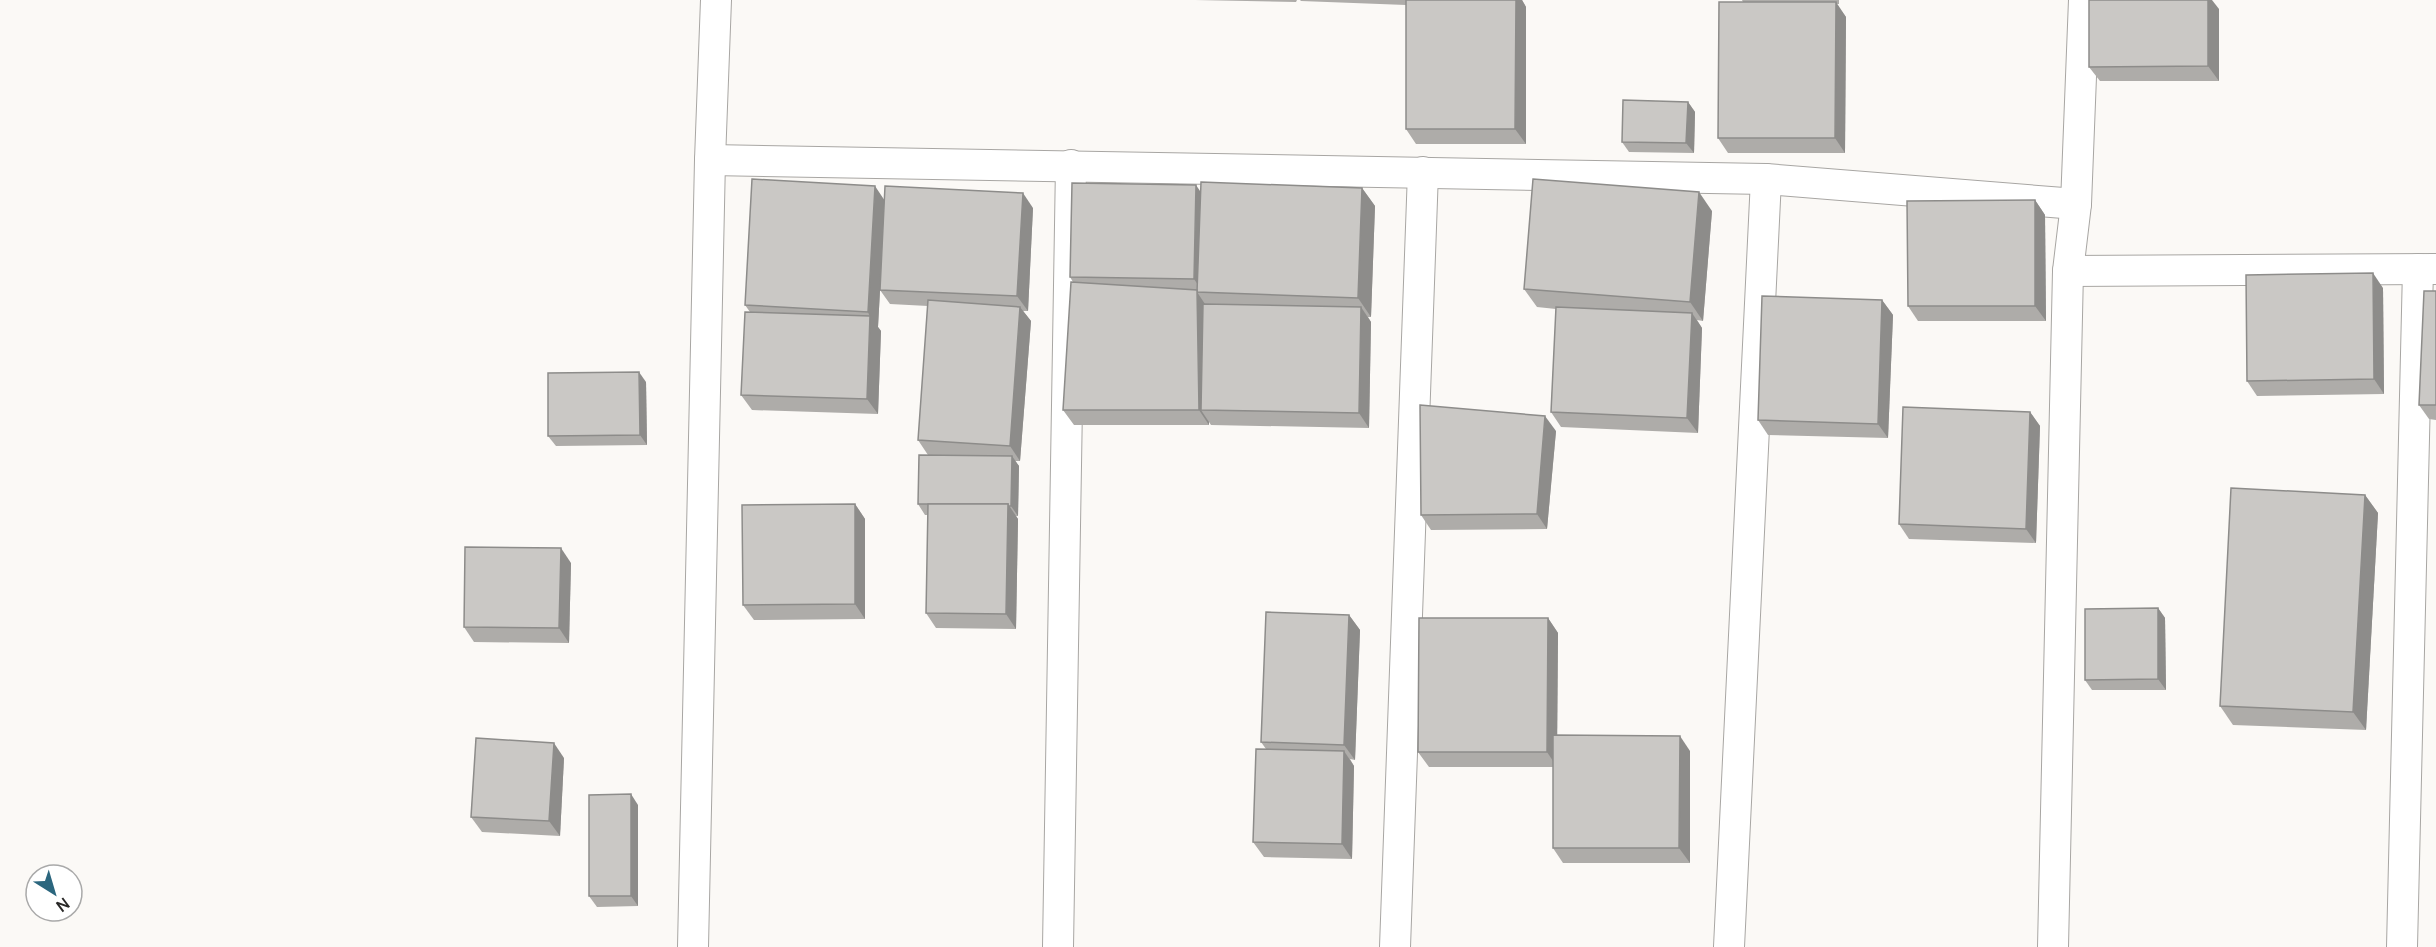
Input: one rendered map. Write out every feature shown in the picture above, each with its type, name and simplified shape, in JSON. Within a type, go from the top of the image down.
[{"type":"street","points":[[693,947],[710,160],[716,0]]},
{"type":"street","points":[[2053,947],[2068,271],[2076,204],[2084,0]]},
{"type":"street","points":[[710,160],[1766,179],[2076,204]]},
{"type":"street","points":[[1058,947],[1071,165]]},
{"type":"street","points":[[1395,947],[1423,172]]},
{"type":"street","points":[[1729,947],[1766,179]]},
{"type":"street","points":[[2068,271],[2427,269],[2402,947]]},
{"type":"building","points":[[1406,0],[1516,0],[1515,129],[1406,129]]},
{"type":"building","points":[[2089,0],[2208,0],[2208,66],[2089,67]]},
{"type":"building","points":[[1719,2],[1836,2],[1835,138],[1718,138]]},
{"type":"building","points":[[1623,100],[1688,102],[1686,143],[1622,142]]},
{"type":"building","points":[[752,179],[875,186],[868,312],[745,305]]},
{"type":"building","points":[[1533,179],[1699,192],[1690,302],[1524,289]]},
{"type":"building","points":[[1201,182],[1362,188],[1358,298],[1197,292]]},
{"type":"building","points":[[1072,183],[1196,185],[1194,279],[1070,277]]},
{"type":"building","points":[[885,186],[1023,193],[1017,296],[880,290]]},
{"type":"building","points":[[2035,200],[2035,306],[1908,306],[1907,201]]},
{"type":"building","points":[[2373,273],[2374,379],[2247,381],[2246,275]]},
{"type":"building","points":[[1071,282],[1197,290],[1199,410],[1063,410]]},
{"type":"building","points":[[2424,291],[2436,291],[2436,405],[2419,405]]},
{"type":"building","points":[[1762,296],[1882,300],[1878,424],[1758,420]]},
{"type":"building","points":[[928,300],[1020,307],[1010,446],[918,440]]},
{"type":"building","points":[[1203,304],[1361,307],[1359,413],[1201,410]]},
{"type":"building","points":[[1556,307],[1692,313],[1687,418],[1551,412]]},
{"type":"building","points":[[745,312],[870,316],[867,399],[741,395]]},
{"type":"building","points":[[639,372],[640,435],[548,436],[548,373]]},
{"type":"building","points":[[1420,405],[1545,416],[1537,514],[1421,515]]},
{"type":"building","points":[[1903,407],[2030,412],[2026,529],[1899,524]]},
{"type":"building","points":[[919,455],[1012,456],[1011,506],[1008,504],[918,504]]},
{"type":"building","points":[[2231,488],[2365,495],[2353,712],[2220,706]]},
{"type":"building","points":[[855,504],[855,604],[743,605],[742,505]]},
{"type":"building","points":[[928,504],[1008,504],[1006,614],[926,613]]},
{"type":"building","points":[[465,547],[561,548],[559,628],[464,627]]},
{"type":"building","points":[[2158,608],[2158,679],[2085,680],[2085,609]]},
{"type":"building","points":[[1266,612],[1349,615],[1344,745],[1261,742]]},
{"type":"building","points":[[1419,618],[1548,618],[1547,752],[1418,752]]},
{"type":"building","points":[[1553,735],[1680,736],[1679,848],[1553,848]]},
{"type":"building","points":[[476,738],[554,743],[549,821],[471,817]]},
{"type":"building","points":[[1256,749],[1344,751],[1342,844],[1253,842]]},
{"type":"building","points":[[631,794],[631,896],[589,896],[589,795]]}]
